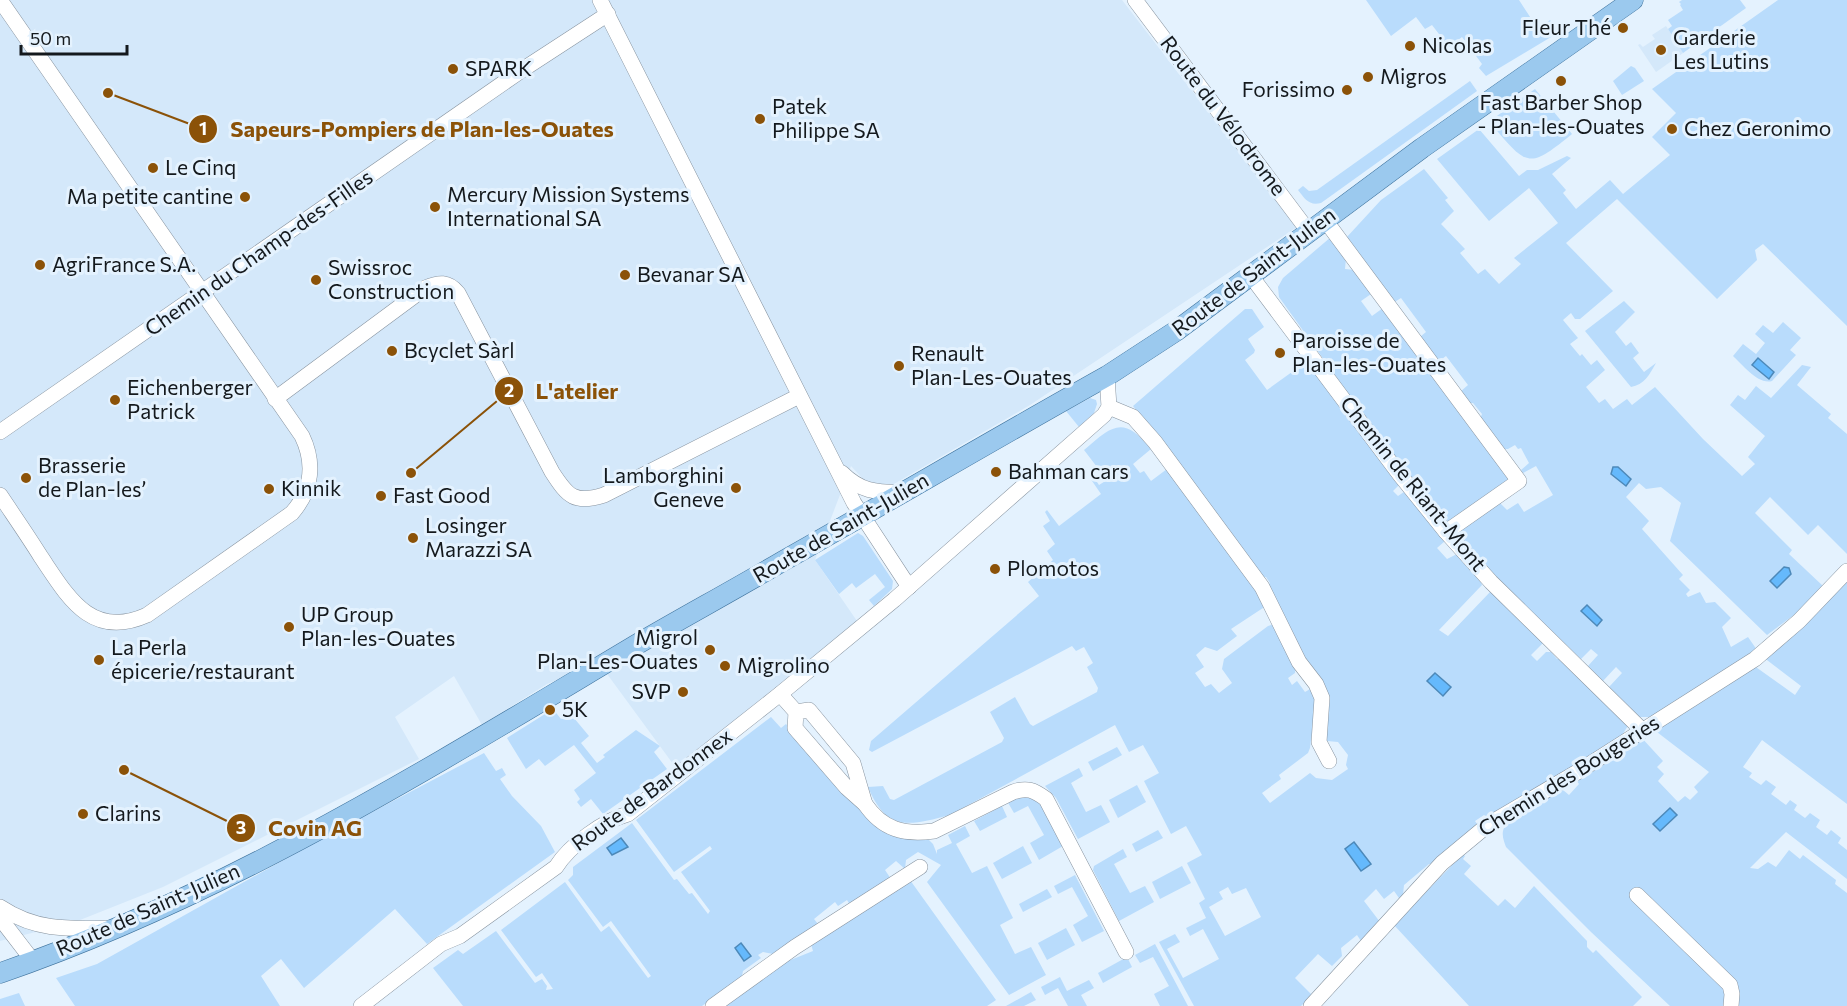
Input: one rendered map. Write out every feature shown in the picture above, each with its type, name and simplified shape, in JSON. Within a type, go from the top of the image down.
[{"type":"main road","name":"Route de Saint-Julien","points":[[0,973],[119,928],[206,887],[395,786],[634,646],[1107,376],[1176,331],[1422,148],[1633,0]]},
{"type":"street","points":[[0,0],[302,436],[309,454],[309,482],[299,505],[277,524],[147,615],[120,622],[89,615],[76,606],[0,495]]},
{"type":"street","points":[[600,0],[753,299],[836,468],[862,516],[909,587]]},
{"type":"street","name":"Route du Vélodrome","points":[[1135,0],[1309,232]]},
{"type":"street","name":"Chemin du Champ-des-Filles","points":[[0,432],[522,70],[608,14]]},
{"type":"street","points":[[1325,220],[1520,481],[1446,532]]},
{"type":"street","name":"Chemin de Riant-Mont","points":[[1251,276],[1400,475],[1446,532],[1491,582],[1641,729]]},
{"type":"street","points":[[276,399],[425,288],[443,283],[458,292],[552,472],[567,494],[574,497],[591,499],[604,495],[799,396]]},
{"type":"street","points":[[1107,376],[1109,407],[1133,417],[1155,442],[1262,587],[1299,662],[1316,684],[1322,698],[1319,742],[1329,761]]},
{"type":"street","name":"Route de Bardonnex","points":[[361,1006],[441,945],[460,936],[556,867],[564,855],[612,819],[628,814],[780,694],[909,587],[1095,424],[1109,407]]},
{"type":"street","points":[[836,468],[857,486],[868,491],[902,493]]},
{"type":"street","name":"Chemin des Bougeries","points":[[1311,1006],[1442,863],[1489,824],[1578,771],[1641,729],[1702,694],[1755,658],[1799,621],[1847,571]]},
{"type":"street","points":[[780,694],[802,711],[853,763],[865,804]]},
{"type":"street","points":[[802,711],[795,728],[877,819],[902,831],[923,833],[934,831],[1025,788],[1046,799],[1126,952]]},
{"type":"street","points":[[713,1006],[795,947],[920,867]]},
{"type":"street","points":[[1637,895],[1730,984],[1731,1006]]},
{"type":"street","points":[[0,907],[15,917],[38,925],[61,929],[119,928]]},
{"type":"street","points":[[0,918],[33,961]]},
{"type":"shaded area","points":[[0,0],[1122,0],[1297,227],[1030,405],[894,484],[880,485],[864,480],[851,466],[815,560],[857,621],[676,768],[599,663],[547,684],[482,725],[454,676],[395,717],[419,759],[163,887],[75,922],[0,941]]},
{"type":"shaded area","points":[[1366,0],[1519,0],[1538,29],[1550,20],[1555,27],[1556,34],[1486,76],[1479,68],[1482,64],[1462,37],[1449,47],[1432,25],[1425,29],[1416,17],[1391,36]]},
{"type":"shaded area","points":[[1682,0],[1740,0],[1746,8],[1683,53],[1668,29],[1672,26],[1668,20],[1683,10],[1679,2]]},
{"type":"shaded area","points":[[1778,0],[1847,0],[1847,326],[1763,244],[1755,250],[1757,260],[1717,299],[1617,199],[1566,243],[1613,291],[1580,319],[1575,319],[1571,313],[1563,320],[1578,338],[1570,344],[1580,356],[1582,354],[1591,365],[1597,360],[1605,370],[1586,387],[1599,403],[1605,399],[1613,409],[1627,399],[1632,405],[1655,387],[1703,439],[1742,476],[1755,464],[1748,457],[1765,436],[1730,405],[1738,395],[1745,400],[1756,386],[1771,398],[1802,365],[1811,367],[1797,385],[1831,414],[1828,418],[1847,434],[1847,554],[1818,525],[1808,535],[1770,497],[1755,513],[1792,550],[1789,554],[1823,586],[1802,609],[1767,635],[1670,541],[1681,503],[1661,487],[1646,489],[1639,483],[1626,497],[1649,521],[1642,529],[1683,575],[1679,579],[1690,590],[1686,594],[1688,597],[1700,592],[1706,603],[1715,602],[1731,618],[1722,627],[1731,647],[1748,637],[1757,650],[1652,717],[1640,717],[1609,687],[1622,673],[1616,667],[1603,681],[1588,666],[1598,655],[1591,649],[1581,659],[1513,594],[1455,533],[1499,502],[1507,510],[1518,503],[1524,512],[1553,495],[1536,466],[1523,473],[1521,470],[1529,463],[1521,448],[1518,449],[1515,445],[1502,449],[1480,419],[1482,414],[1473,403],[1468,403],[1460,392],[1468,385],[1446,356],[1438,362],[1420,337],[1426,332],[1401,298],[1393,303],[1346,238],[1381,200],[1424,169],[1448,198],[1445,200],[1454,211],[1441,224],[1465,249],[1460,253],[1478,274],[1485,269],[1499,284],[1521,264],[1514,258],[1558,223],[1529,188],[1489,221],[1437,159],[1479,129],[1519,176],[1527,170],[1538,170],[1567,156],[1571,158],[1552,174],[1566,190],[1563,193],[1576,209],[1610,180],[1623,194],[1670,155],[1652,137],[1676,113],[1652,89]]},
{"type":"shaded area","name":"Garderie Les Lutins","points":[[1666,26],[1683,53],[1656,72],[1638,45],[1643,47],[1655,39],[1652,35]]},
{"type":"shaded area","points":[[1631,66],[1644,81],[1622,95],[1613,81]]},
{"type":"shaded area","points":[[1470,81],[1477,91],[1321,203],[1310,203],[1298,190],[1303,186],[1309,191],[1317,190]]},
{"type":"shaded area","points":[[1535,89],[1572,134],[1547,153],[1530,158],[1514,150],[1493,126],[1494,118]]},
{"type":"shaded area","points":[[1331,237],[1346,258],[1345,269],[1355,270],[1371,294],[1361,301],[1372,316],[1383,308],[1511,479],[1448,524],[1401,467],[1279,297],[1278,287],[1283,278]]},
{"type":"shaded area","points":[[1624,301],[1635,312],[1615,332],[1626,346],[1631,342],[1639,353],[1633,358],[1644,372],[1656,363],[1643,381],[1631,387],[1585,331]]},
{"type":"shaded area","points":[[1245,309],[1252,309],[1264,327],[1248,339],[1255,350],[1245,360],[1267,390],[1310,359],[1400,484],[1393,491],[1398,496],[1404,492],[1445,541],[1437,548],[1447,559],[1457,554],[1479,578],[1482,585],[1439,630],[1448,636],[1491,591],[1544,642],[1531,655],[1537,661],[1546,652],[1551,652],[1557,659],[1563,659],[1629,724],[1621,737],[1487,817],[1484,815],[1475,821],[1477,824],[1434,864],[1429,864],[1404,885],[1403,895],[1399,898],[1394,891],[1384,899],[1376,889],[1364,901],[1380,922],[1361,941],[1357,935],[1341,948],[1342,956],[1332,966],[1318,954],[1295,978],[1312,995],[1301,1006],[1194,1006],[1159,942],[1175,934],[1180,942],[1167,949],[1183,978],[1219,959],[1203,929],[1190,936],[1186,928],[1206,918],[1199,903],[1205,899],[1187,863],[1202,855],[1186,826],[1171,834],[1144,781],[1159,773],[1143,745],[1129,752],[1115,725],[950,815],[935,819],[911,823],[891,819],[875,802],[868,787],[883,786],[890,799],[894,800],[1002,742],[1004,738],[990,712],[1015,697],[1033,726],[1097,692],[1098,688],[1087,667],[1093,663],[1084,647],[1076,651],[1072,646],[872,752],[869,750],[871,741],[1039,596],[1028,582],[1053,560],[1047,551],[1055,544],[1043,526],[1050,521],[1045,512],[1047,510],[1059,526],[1101,494],[1090,478],[1093,476],[1099,485],[1107,480],[1084,450],[1118,427],[1133,431],[1151,449],[1133,464],[1140,473],[1144,471],[1151,481],[1167,469],[1256,588],[1266,606],[1231,629],[1237,636],[1217,651],[1205,647],[1196,655],[1204,667],[1195,673],[1205,687],[1211,684],[1219,693],[1232,683],[1222,669],[1224,659],[1268,626],[1274,624],[1295,668],[1295,673],[1288,678],[1292,685],[1297,681],[1305,692],[1312,688],[1316,703],[1308,753],[1279,775],[1281,779],[1262,793],[1270,803],[1310,773],[1316,778],[1332,780],[1348,769],[1346,765],[1348,755],[1338,742],[1327,741],[1324,735],[1330,701],[1324,685],[1302,656],[1268,585],[1270,583],[1266,577],[1262,577],[1133,406]],"holes":[[[1228,887],[1232,894],[1246,888],[1261,917],[1225,936],[1209,907],[1223,899],[1219,892]]]},
{"type":"shaded area","points":[[1783,322],[1801,338],[1790,350],[1796,355],[1772,381],[1761,380],[1733,356],[1743,344],[1756,354],[1765,343],[1755,334],[1763,325],[1773,333]]},
{"type":"shaded area","points":[[1090,398],[1096,400],[1094,413],[1079,427],[1066,411]]},
{"type":"shaded area","points":[[858,533],[863,536],[893,581],[892,589],[874,606],[869,600],[885,587],[875,574],[856,588],[852,583],[839,594],[815,560]]},
{"type":"shaded area","points":[[1847,577],[1847,804],[1762,740],[1743,767],[1752,773],[1749,777],[1761,785],[1766,780],[1776,787],[1771,794],[1786,805],[1790,800],[1797,805],[1794,810],[1805,818],[1810,813],[1820,820],[1816,827],[1827,835],[1831,830],[1841,838],[1838,843],[1847,850],[1847,879],[1786,832],[1750,868],[1758,869],[1768,862],[1776,867],[1789,850],[1800,859],[1803,855],[1836,880],[1835,884],[1847,893],[1847,1006],[1735,1006],[1728,992],[1726,1006],[1670,1006],[1591,932],[1506,847],[1503,836],[1504,828],[1520,812],[1559,790],[1569,795],[1579,784],[1575,779],[1640,736],[1663,761],[1657,767],[1664,774],[1658,781],[1678,802],[1685,796],[1690,800],[1698,792],[1694,787],[1709,772],[1653,729],[1707,699],[1753,665],[1795,695],[1801,686],[1763,657]]},
{"type":"shaded area","points":[[553,709],[561,719],[569,712],[589,736],[581,743],[597,763],[605,757],[603,755],[636,730],[660,746],[654,752],[667,769],[603,814],[591,799],[581,807],[577,802],[580,799],[574,790],[596,773],[574,745],[545,766],[539,759],[526,769],[507,738]]},
{"type":"shaded area","points":[[771,717],[781,728],[786,724],[869,820],[927,838],[933,844],[937,854],[937,850],[952,843],[948,835],[965,826],[970,836],[956,844],[972,873],[987,866],[1013,918],[1000,925],[1015,954],[1031,947],[1046,975],[1009,995],[927,882],[941,865],[918,852],[906,860],[905,869],[896,861],[885,870],[891,879],[850,905],[847,900],[838,906],[835,902],[814,919],[818,924],[773,954],[763,952],[758,955],[761,958],[743,971],[742,976],[702,1006],[463,1006],[433,968],[458,950],[463,954],[496,931],[535,983],[542,979],[547,986],[546,990],[553,989],[542,973],[536,977],[501,930],[565,882],[601,932],[609,926],[648,978],[651,976],[611,921],[603,927],[568,880],[573,875],[573,867],[632,823],[674,880],[677,879],[689,894],[692,893],[708,914],[710,911],[681,872],[712,849],[710,846],[674,872],[636,820]]},
{"type":"shaded area","points":[[1117,747],[1122,755],[1093,771],[1088,762]]},
{"type":"shaded area","points":[[484,753],[496,771],[502,768],[506,775],[500,779],[512,796],[541,826],[555,852],[427,944],[395,909],[304,988],[281,959],[261,976],[280,1006],[75,1006],[56,978],[97,964],[321,839]]},
{"type":"shaded area","points":[[1079,768],[1083,776],[1071,783],[1086,812],[1101,805],[1110,822],[1078,839],[1056,798],[1045,786]]},
{"type":"shaded area","points":[[1137,785],[1146,802],[1118,818],[1109,800]]},
{"type":"shaded area","points":[[1017,796],[1029,797],[1040,803],[1063,846],[1039,860],[1030,843],[1044,835],[1028,806],[1014,813],[1007,801]]},
{"type":"shaded area","points":[[1002,806],[1007,817],[980,831],[974,821]]},
{"type":"shaded area","points":[[1158,830],[1163,838],[1136,852],[1132,844]]},
{"type":"shaded area","points":[[1023,846],[1032,863],[1002,879],[993,863]]},
{"type":"shaded area","points":[[1123,849],[1127,857],[1114,864],[1130,893],[1145,886],[1154,902],[1119,921],[1093,870],[1094,866]]},
{"type":"shaded area","points":[[1463,854],[1465,856],[1463,859],[1471,866],[1464,874],[1498,906],[1505,899],[1515,908],[1534,886],[1587,941],[1587,947],[1593,953],[1596,950],[1642,997],[1633,1006],[1469,1006],[1394,925]]},
{"type":"shaded area","points":[[1182,866],[1191,883],[1160,899],[1152,882]]},
{"type":"shaded area","points":[[1075,875],[1104,931],[1082,942],[1073,925],[1088,916],[1072,887],[1058,894],[1054,886]]},
{"type":"shaded area","points":[[910,880],[996,1000],[987,1006],[722,1006],[778,965],[813,951],[810,941]]},
{"type":"shaded area","points":[[1047,889],[1052,897],[1023,912],[1019,904]]},
{"type":"shaded area","points":[[1066,928],[1075,945],[1047,960],[1038,943]]},
{"type":"shaded area","points":[[1155,944],[1188,1006],[1160,1006],[1154,994],[1169,986],[1153,957],[1140,963],[1135,955]]},
{"type":"shaded area","points":[[1127,957],[1132,967],[1103,983],[1098,973]]},
{"type":"shaded area","points":[[1060,977],[1067,991],[1089,980],[1094,988],[1081,995],[1087,1006],[1068,1006],[1058,988],[1045,995],[1041,987]]},
{"type":"shaded area","points":[[1031,992],[1036,1000],[1024,1006],[1006,1006]]},
{"type":"shaded area","points":[[19,993],[25,1006],[0,1006],[0,999]]},
{"type":"water","points":[[1758,358],[1774,372],[1769,379],[1752,365]]},
{"type":"water","points":[[1613,467],[1618,467],[1631,479],[1626,486],[1611,474]]},
{"type":"water","points":[[1784,567],[1789,568],[1791,574],[1777,588],[1770,581]]},
{"type":"water","points":[[1587,605],[1602,620],[1597,626],[1581,611]]},
{"type":"water","points":[[1435,673],[1451,687],[1443,696],[1427,681]]},
{"type":"water","points":[[1670,808],[1677,815],[1660,831],[1653,824]]},
{"type":"water","points":[[621,838],[628,847],[612,855],[607,848]]},
{"type":"water","points":[[1354,842],[1371,864],[1361,871],[1345,849]]},
{"type":"water","points":[[741,943],[751,956],[744,961],[735,948]]},
{"type":"place","name":"Fleur Thé","points":[[1623,28]]},
{"type":"place","name":"Nicolas","points":[[1410,46]]},
{"type":"place","name":"Garderie Les Lutins","points":[[1661,50]]},
{"type":"place","name":"SPARK","points":[[453,69]]},
{"type":"place","name":"Migros","points":[[1368,77]]},
{"type":"place","name":"Fast Barber Shop - Plan-les-Ouates","points":[[1561,81]]},
{"type":"place","name":"Forissimo","points":[[1347,90]]},
{"type":"place","name":"Sapeurs-Pompiers de Plan-les-Ouates","points":[[108,93]]},
{"type":"place","name":"Patek Philippe SA","points":[[760,119]]},
{"type":"place","name":"Chez Geronimo","points":[[1672,129]]},
{"type":"place","name":"Le Cinq","points":[[153,168]]},
{"type":"place","name":"Ma petite cantine","points":[[245,197]]},
{"type":"place","name":"Mercury Mission Systems International SA","points":[[435,207]]},
{"type":"place","name":"AgriFrance S.A.","points":[[40,265]]},
{"type":"place","name":"Bevanar SA","points":[[625,275]]},
{"type":"place","name":"Swissroc Construction","points":[[316,280]]},
{"type":"place","name":"Bcyclet Sàrl","points":[[392,351]]},
{"type":"place","name":"Paroisse de Plan-les-Ouates","points":[[1280,353]]},
{"type":"place","name":"Renault Plan-Les-Ouates","points":[[899,366]]},
{"type":"place","name":"Eichenberger Patrick","points":[[115,400]]},
{"type":"place","name":"Bahman cars","points":[[996,472]]},
{"type":"place","name":"L'atelier","points":[[411,473]]},
{"type":"place","name":"Brasserie de Plan-les’","points":[[26,478]]},
{"type":"place","name":"Lamborghini Geneve","points":[[736,488]]},
{"type":"place","name":"Kinnik","points":[[269,489]]},
{"type":"place","name":"Fast Good","points":[[381,496]]},
{"type":"place","name":"Losinger Marazzi SA","points":[[413,538]]},
{"type":"place","name":"Plomotos","points":[[995,569]]},
{"type":"place","name":"UP Group Plan-les-Ouates","points":[[289,627]]},
{"type":"place","name":"Migrol Plan-Les-Ouates","points":[[710,650]]},
{"type":"place","name":"La Perla épicerie/restaurant","points":[[99,660]]},
{"type":"place","name":"Migrolino","points":[[725,666]]},
{"type":"place","name":"SVP","points":[[683,692]]},
{"type":"place","name":"5K","points":[[550,710]]},
{"type":"place","name":"Covin AG","points":[[124,770]]},
{"type":"place","name":"Clarins","points":[[83,814]]}]
